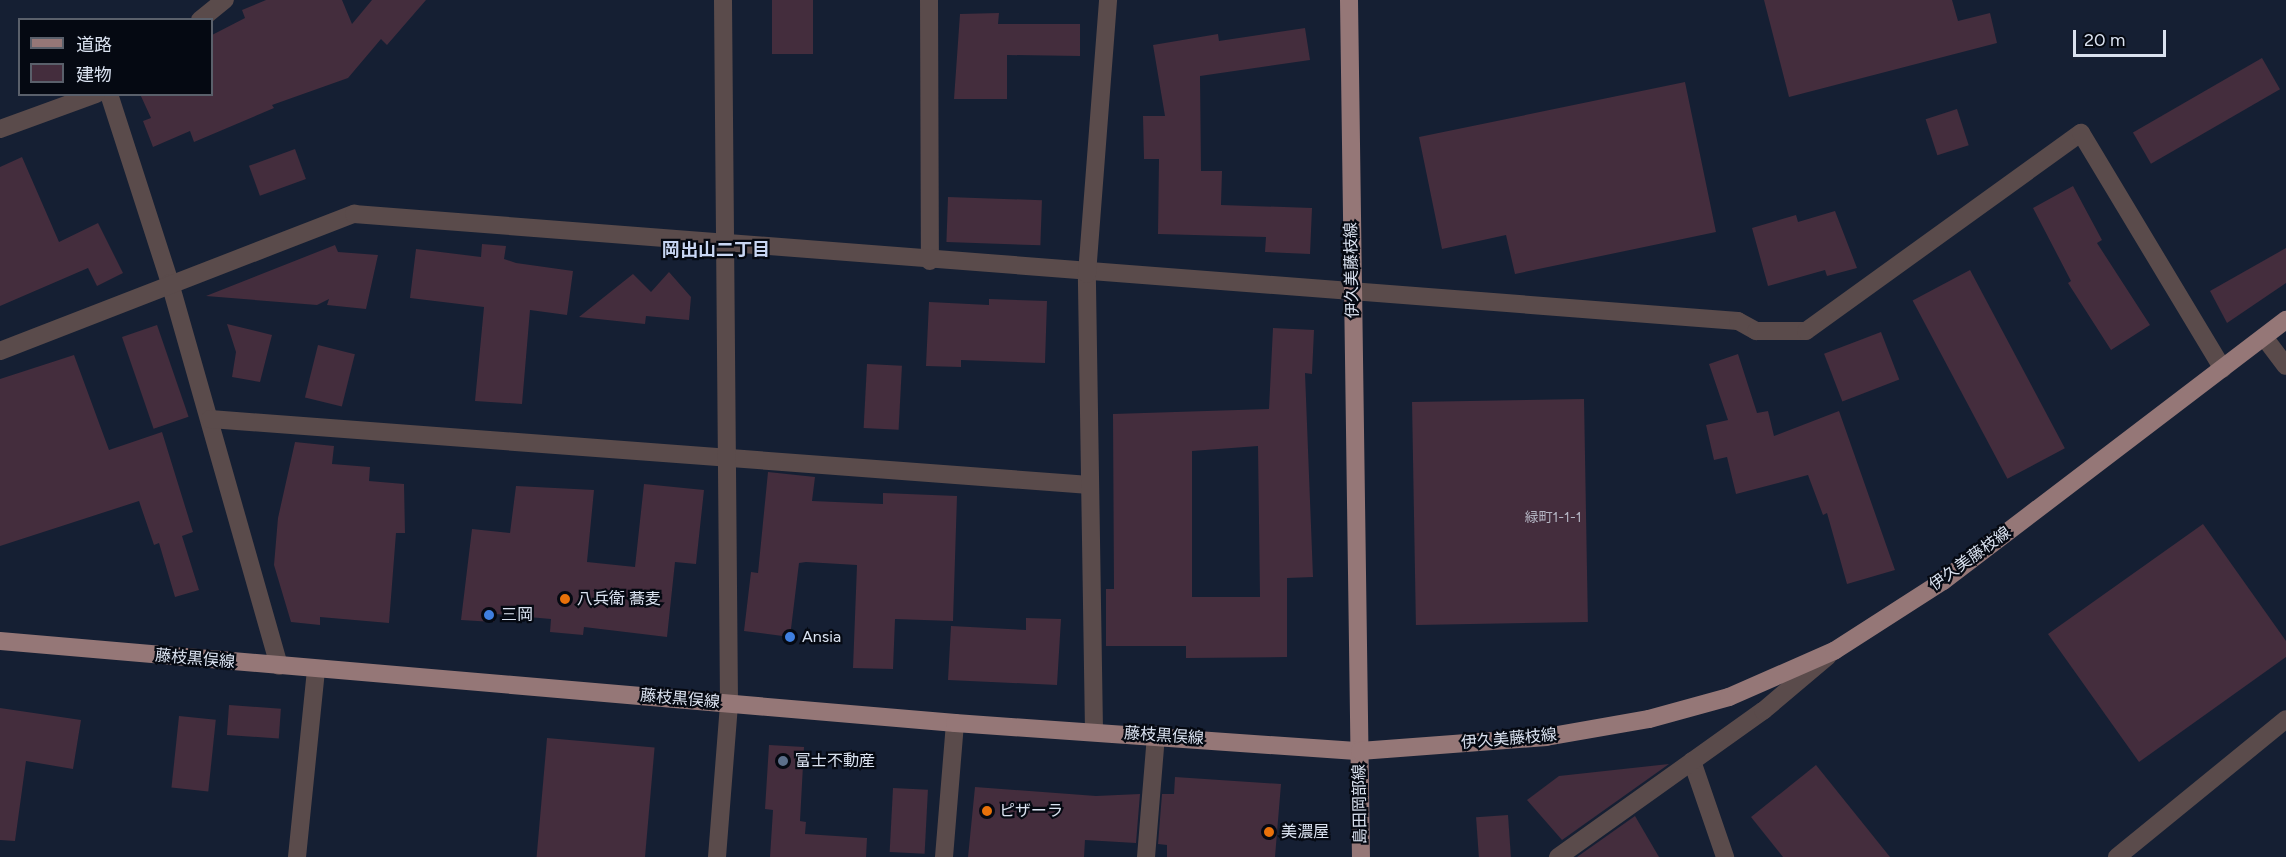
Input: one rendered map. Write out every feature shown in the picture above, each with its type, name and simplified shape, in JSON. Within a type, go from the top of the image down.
[{"type":"main road","name":"伊久美藤枝線","points":[[1349,0],[1360,751],[1546,737],[1649,720],[1730,697],[1834,651],[1943,581],[2286,320]]},
{"type":"main road","name":"藤枝黒俣線","points":[[0,641],[955,723],[1156,735],[1360,751]]},
{"type":"main road","name":"島田岡部線","points":[[1360,751],[1361,857]]},
{"type":"street","points":[[202,18],[225,0]]},
{"type":"street","points":[[717,857],[729,703],[729,459],[723,243],[723,0]]},
{"type":"street","points":[[929,0],[930,261]]},
{"type":"street","points":[[1094,731],[1087,274],[1108,0]]},
{"type":"street","points":[[0,129],[91,96]]},
{"type":"street","points":[[110,96],[170,283],[279,666]]},
{"type":"street","points":[[0,351],[170,283],[354,214],[1087,274],[1738,321],[1756,331],[1806,331],[2081,133],[2223,369]]},
{"type":"street","points":[[2264,337],[2286,366]]},
{"type":"street","points":[[210,419],[1090,485]]},
{"type":"street","points":[[1558,857],[1763,711],[1834,651]]},
{"type":"street","points":[[297,857],[316,669]]},
{"type":"street","points":[[2117,857],[2286,719]]},
{"type":"street","points":[[944,857],[955,723]]},
{"type":"street","points":[[1146,857],[1156,735]]},
{"type":"street","points":[[1692,761],[1725,857]]},
{"type":"building","points":[[266,0],[342,0],[352,24],[372,0],[426,0],[387,45],[381,39],[348,78],[272,105],[274,108],[194,142],[190,131],[153,147],[143,121],[151,118],[141,96],[213,96],[213,34],[245,18],[242,10]]},
{"type":"building","points":[[772,0],[813,0],[813,54],[772,54]]},
{"type":"building","points":[[1764,0],[1952,0],[1958,21],[1990,13],[1997,43],[1789,97]]},
{"type":"building","points":[[999,13],[998,24],[1080,24],[1080,56],[1007,55],[1007,99],[954,99],[960,14]]},
{"type":"building","points":[[1305,28],[1310,60],[1200,76],[1201,171],[1222,171],[1221,205],[1312,208],[1310,254],[1265,252],[1266,237],[1158,234],[1159,159],[1144,159],[1143,116],[1165,116],[1153,45],[1218,34],[1219,41]]},
{"type":"building","points":[[2262,58],[2280,89],[2151,164],[2133,133]]},
{"type":"building","points":[[1685,82],[1716,232],[1515,274],[1506,235],[1442,249],[1419,137]]},
{"type":"building","points":[[1957,109],[1969,145],[1937,155],[1926,119]]},
{"type":"building","points":[[295,149],[306,179],[260,196],[249,166]]},
{"type":"building","points":[[22,157],[59,242],[98,223],[123,273],[97,286],[88,268],[0,306],[0,167]]},
{"type":"building","points":[[2073,186],[2102,240],[2097,243],[2150,325],[2111,350],[2068,283],[2071,281],[2033,208]]},
{"type":"building","points":[[948,197],[1042,200],[1040,245],[946,242]]},
{"type":"building","points":[[1835,211],[1857,268],[1827,276],[1825,270],[1768,286],[1752,228],[1796,215],[1798,222]]},
{"type":"building","points":[[482,244],[506,246],[504,259],[516,263],[573,271],[567,315],[530,310],[522,404],[475,401],[484,307],[410,298],[416,249],[481,257]]},
{"type":"building","points":[[335,245],[338,252],[378,255],[366,309],[327,305],[329,299],[317,305],[206,296]]},
{"type":"building","points":[[2286,248],[2286,283],[2227,323],[2210,291]]},
{"type":"building","points":[[1970,270],[2065,448],[2007,479],[1913,301]]},
{"type":"building","points":[[669,272],[691,297],[689,320],[646,316],[645,324],[579,317],[633,274],[651,292]]},
{"type":"building","points":[[989,299],[1047,301],[1045,363],[961,360],[961,367],[926,366],[929,302],[989,305]]},
{"type":"building","points":[[227,324],[272,335],[260,382],[232,377],[236,352]]},
{"type":"building","points":[[157,325],[189,417],[154,429],[122,337]]},
{"type":"building","points":[[1273,328],[1314,330],[1312,374],[1305,373],[1313,577],[1287,578],[1287,657],[1186,658],[1186,646],[1106,646],[1106,589],[1114,589],[1113,414],[1269,409]],"holes":[[[1258,446],[1260,597],[1192,597],[1192,451]]]},
{"type":"building","points":[[1881,332],[1899,380],[1842,401],[1824,354]]},
{"type":"building","points":[[318,345],[355,354],[342,407],[305,397]]},
{"type":"building","points":[[1738,354],[1757,413],[1768,411],[1774,436],[1839,411],[1895,570],[1847,584],[1827,513],[1823,515],[1808,475],[1736,494],[1727,457],[1714,460],[1706,425],[1728,420],[1709,364]]},
{"type":"building","points":[[74,355],[109,450],[162,432],[193,532],[182,536],[199,590],[175,597],[159,543],[154,545],[139,501],[0,546],[0,379]]},
{"type":"building","points":[[867,364],[902,366],[899,430],[864,428]]},
{"type":"building","points":[[1584,399],[1588,622],[1416,625],[1412,402]]},
{"type":"building","points":[[295,442],[334,446],[332,464],[370,467],[369,481],[404,484],[405,533],[396,533],[389,623],[320,617],[320,625],[291,622],[274,565],[278,518]]},
{"type":"building","points":[[768,472],[815,477],[812,501],[883,504],[883,493],[957,496],[953,621],[895,619],[893,669],[853,668],[857,565],[806,562],[799,563],[790,637],[744,631],[751,572],[758,573]]},
{"type":"building","points":[[644,484],[704,490],[696,564],[675,562],[667,637],[584,627],[583,635],[550,632],[551,619],[495,614],[494,622],[461,620],[472,529],[510,533],[516,486],[594,490],[587,562],[635,567]]},
{"type":"building","points":[[2203,524],[2286,641],[2286,657],[2139,762],[2048,634]]},
{"type":"building","points":[[1026,618],[1061,619],[1057,685],[948,680],[951,626],[1026,630]]},
{"type":"building","points":[[229,705],[281,709],[279,739],[227,735]]},
{"type":"building","points":[[0,708],[81,720],[73,769],[26,761],[15,841],[0,840]]},
{"type":"building","points":[[179,716],[216,720],[208,791],[171,788]]},
{"type":"building","points":[[547,738],[655,747],[645,857],[537,857]]},
{"type":"building","points":[[769,745],[804,747],[800,821],[806,822],[805,834],[867,838],[866,857],[770,857],[773,810],[765,809]]},
{"type":"building","points":[[1669,764],[1562,840],[1527,800],[1559,776]]},
{"type":"building","points":[[1816,765],[1890,857],[1783,857],[1751,817]]},
{"type":"building","points":[[1175,777],[1281,784],[1275,857],[1167,857],[1167,845],[1158,844],[1162,794],[1174,794]]},
{"type":"building","points":[[975,787],[1096,796],[1140,794],[1136,843],[1085,840],[1084,857],[968,857]]},
{"type":"building","points":[[893,788],[928,790],[925,854],[890,852]]},
{"type":"building","points":[[1508,815],[1511,857],[1479,857],[1476,817]]},
{"type":"building","points":[[1635,816],[1659,857],[1577,857]]},
{"type":"place","name":"八兵衛 蕎麦","points":[[565,599]]},
{"type":"place","name":"三岡","points":[[489,615]]},
{"type":"place","name":"Ansia","points":[[790,637]]},
{"type":"place","name":"富士不動産","points":[[783,761]]},
{"type":"place","name":"ピザーラ","points":[[987,811]]},
{"type":"place","name":"美濃屋","points":[[1269,832]]},
{"type":"district","name":"岡出山二丁目","points":[[716,250]]}]
